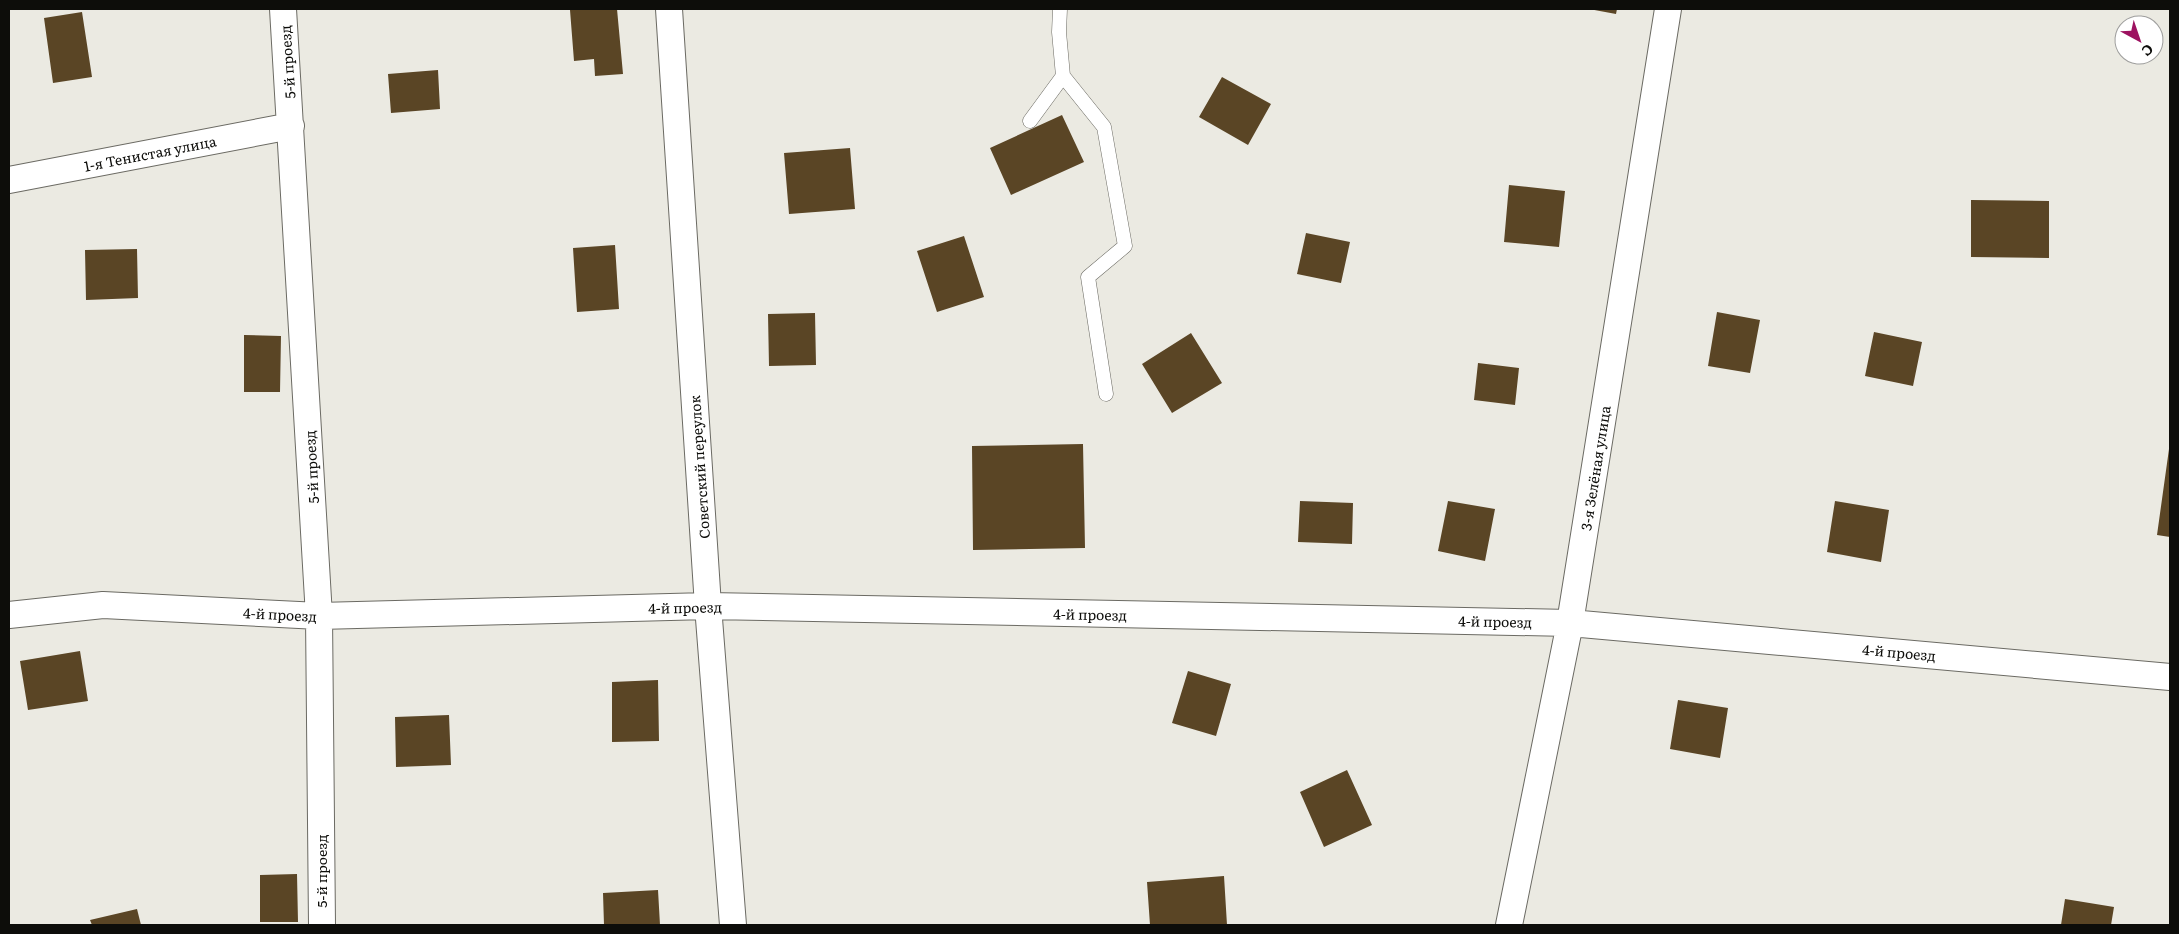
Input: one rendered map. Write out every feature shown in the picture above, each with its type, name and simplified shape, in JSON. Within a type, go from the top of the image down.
[{"type":"street","name":"5-й проезд","points":[[283,9],[319,616],[322,925]]},
{"type":"street","name":"Советский переулок","points":[[669,9],[708,606],[733,925]]},
{"type":"street","name":"3-я Зелёная улица","points":[[1509,925],[1570,623],[1668,9]]},
{"type":"street","name":"1-я Тенистая улица","points":[[9,180],[291,126]]},
{"type":"street","name":"4-й проезд","points":[[9,615],[102,605],[319,616],[708,606],[1570,623],[2170,676]]},
{"type":"lane","points":[[1060,9],[1058,32],[1063,76],[1104,127],[1125,246],[1088,277],[1106,394]]},
{"type":"lane","points":[[1030,121],[1063,76]]},
{"type":"building","points":[[617,9],[623,74],[595,76],[594,59],[574,61],[570,10]]},
{"type":"building","points":[[1589,9],[1617,9],[1616,14]]},
{"type":"building","points":[[82,12],[92,77],[53,83],[44,18]]},
{"type":"building","points":[[438,70],[440,109],[391,113],[388,74]]},
{"type":"building","points":[[1222,77],[1271,104],[1248,145],[1199,117]]},
{"type":"building","points":[[1062,115],[1084,162],[1011,195],[990,148]]},
{"type":"building","points":[[850,148],[855,209],[789,214],[784,153]]},
{"type":"building","points":[[1509,185],[1565,191],[1559,247],[1504,242]]},
{"type":"building","points":[[1971,200],[2049,201],[2049,258],[1971,257]]},
{"type":"building","points":[[1306,233],[1350,242],[1341,283],[1297,274]]},
{"type":"building","points":[[964,236],[984,297],[937,312],[917,251]]},
{"type":"building","points":[[615,245],[619,309],[577,312],[573,248]]},
{"type":"building","points":[[137,249],[138,298],[86,300],[85,250]]},
{"type":"building","points":[[1717,312],[1760,320],[1750,373],[1708,366]]},
{"type":"building","points":[[815,313],[816,365],[769,366],[768,314]]},
{"type":"building","points":[[1874,332],[1922,342],[1913,386],[1865,376]]},
{"type":"building","points":[[1191,333],[1222,383],[1172,413],[1142,364]]},
{"type":"building","points":[[244,335],[281,336],[280,392],[244,392]]},
{"type":"building","points":[[1478,363],[1519,368],[1515,405],[1474,400]]},
{"type":"building","points":[[1083,444],[1085,548],[973,550],[972,446]]},
{"type":"building","points":[[2170,449],[2170,537],[2157,535]]},
{"type":"building","points":[[1300,501],[1353,503],[1352,544],[1298,542]]},
{"type":"building","points":[[1448,501],[1495,509],[1485,561],[1438,551]]},
{"type":"building","points":[[1835,501],[1889,510],[1881,562],[1827,552]]},
{"type":"building","points":[[80,651],[88,701],[28,710],[20,661]]},
{"type":"building","points":[[1188,671],[1231,684],[1216,736],[1172,723]]},
{"type":"building","points":[[658,680],[659,741],[612,742],[612,682]]},
{"type":"building","points":[[1678,700],[1728,708],[1720,758],[1670,749]]},
{"type":"building","points":[[449,715],[451,765],[396,767],[395,717]]},
{"type":"building","points":[[1347,770],[1372,825],[1324,847],[1300,792]]},
{"type":"building","points":[[297,874],[298,922],[260,922],[260,875]]},
{"type":"building","points":[[1224,876],[1227,925],[1150,925],[1147,882]]},
{"type":"building","points":[[658,890],[660,925],[604,925],[603,893]]},
{"type":"building","points":[[2065,899],[2114,907],[2111,925],[2061,925]]},
{"type":"building","points":[[137,909],[141,925],[92,925],[90,920]]}]
